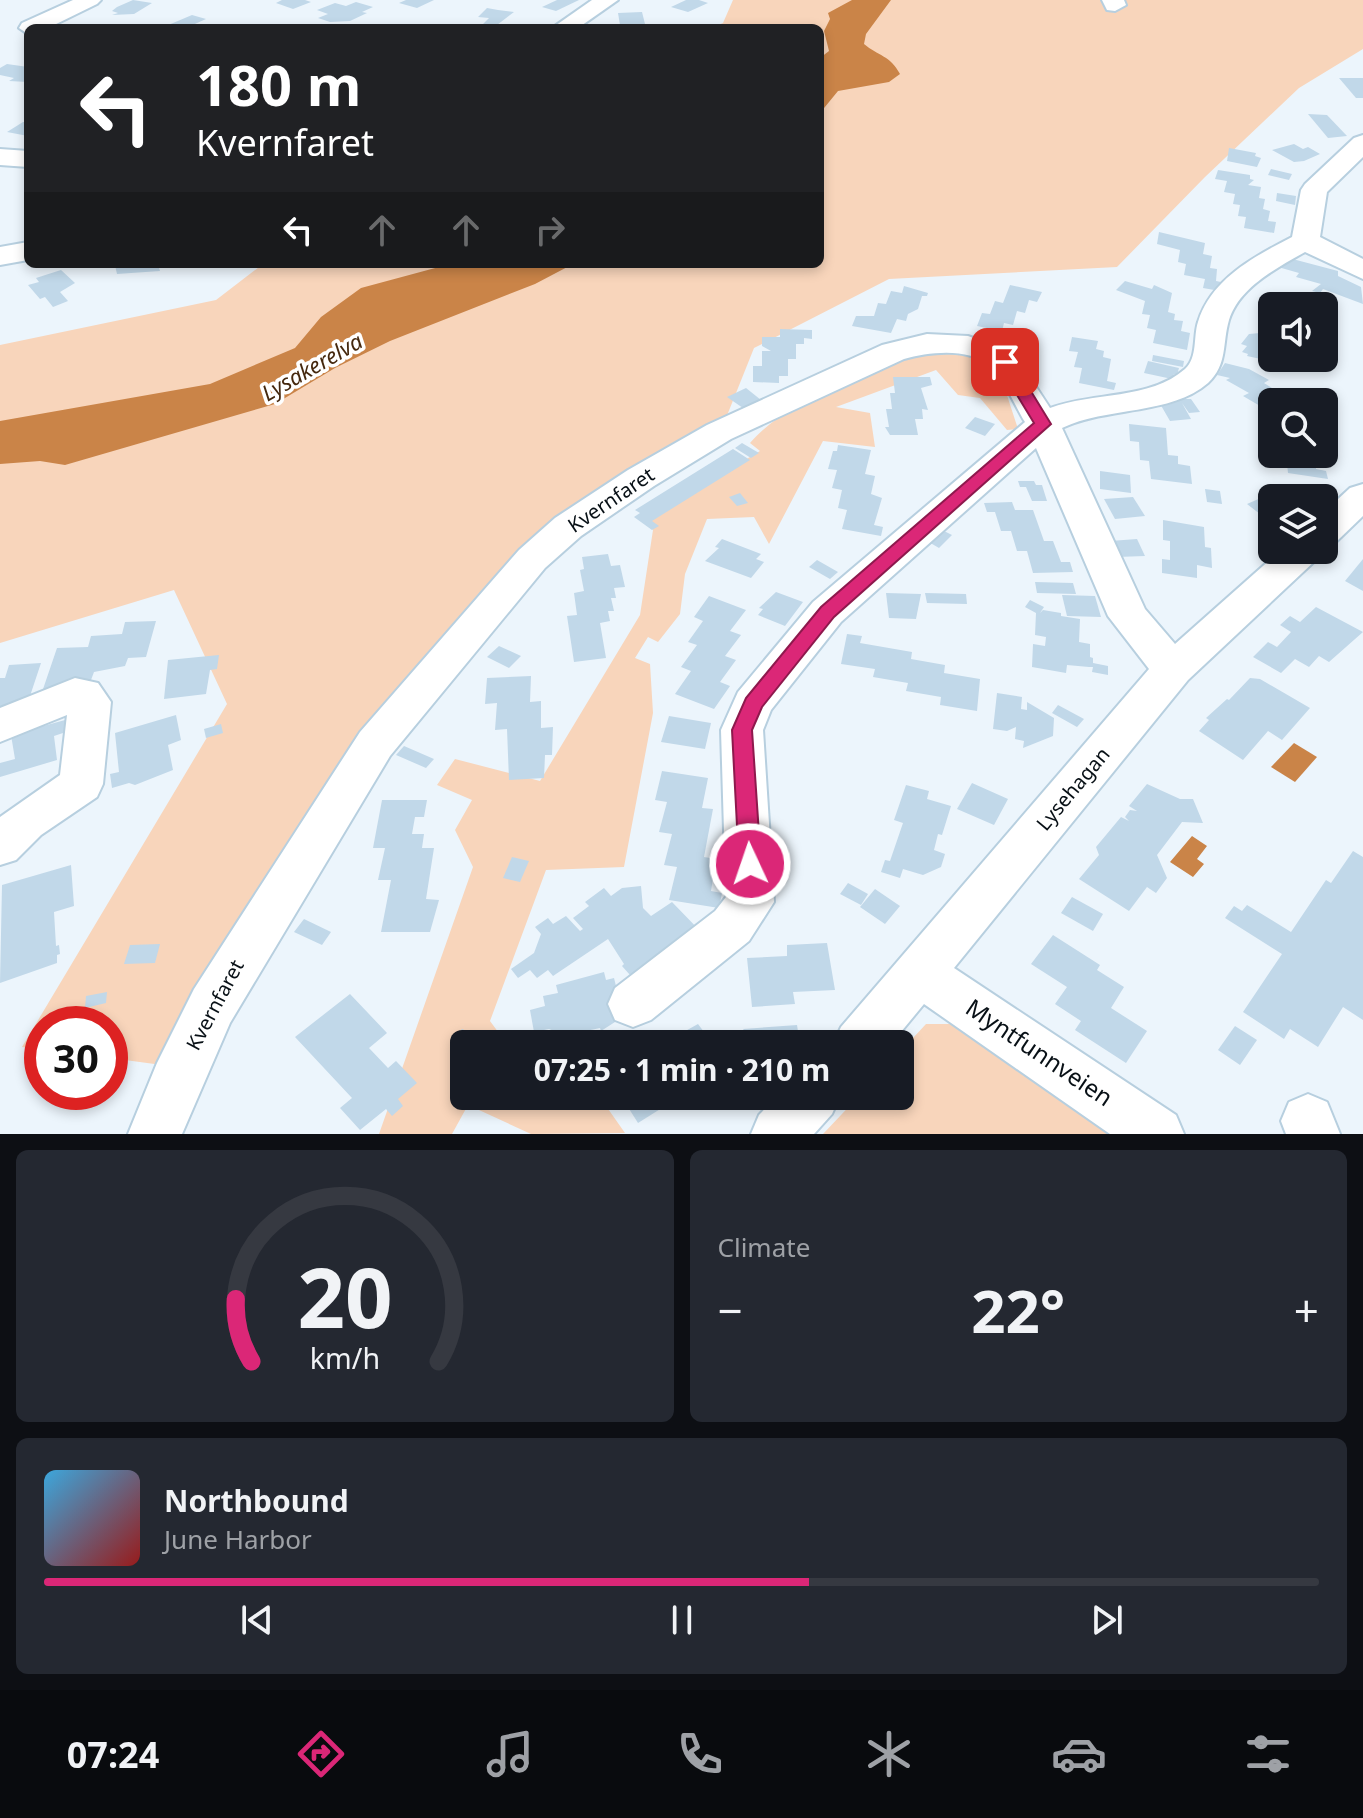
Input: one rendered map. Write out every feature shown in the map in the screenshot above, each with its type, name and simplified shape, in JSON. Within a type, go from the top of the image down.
[{"type":"street","points":[[43,24],[90,0]]},
{"type":"street","points":[[569,24],[607,0]]},
{"type":"street","points":[[1305,241],[1314,190],[1362,145]]},
{"type":"street","points":[[0,157],[24,159]]},
{"type":"street","points":[[1305,241],[1363,270]]},
{"type":"street","points":[[633,1004],[732,926],[750,902],[742,730],[753,703],[827,612],[1043,424],[1073,411],[1169,389],[1194,378],[1211,357],[1214,322],[1221,305],[1258,268],[1305,241]]},
{"type":"street","points":[[0,256],[24,252]]},
{"type":"street","name":"Kvernfaret","points":[[155,1134],[212,1006],[375,744],[532,559],[568,527],[719,432],[893,352],[927,343],[968,345],[1003,360],[1043,424],[1128,616],[1173,669]]},
{"type":"street","points":[[1338,519],[1363,496]]},
{"type":"street","name":"Lysehagan","points":[[871,1030],[1173,669],[1289,564]]},
{"type":"street","points":[[0,726],[75,694],[83,694],[90,702],[81,784],[25,822],[0,846]]},
{"type":"street","name":"Myntfunnveien","points":[[920,973],[1157,1134]]},
{"type":"street","points":[[778,1134],[800,1110]]},
{"type":"shaded area","points":[[733,0],[1363,0],[1363,49],[1299,88],[1205,177],[1117,267],[889,279],[754,348],[722,428],[641,478],[416,676],[302,821],[250,941],[162,1065],[128,1060],[128,1006],[47,1006],[227,704],[174,590],[0,643],[0,345],[216,300],[258,268],[824,268],[824,24],[721,24]]},
{"type":"shaded area","points":[[946,348],[975,350],[1003,383],[1018,429],[1007,430],[980,398],[958,395],[936,370],[836,407],[870,413],[875,447],[823,441],[769,544],[754,517],[707,519],[685,574],[680,614],[658,642],[648,637],[635,658],[650,664],[653,713],[624,867],[546,870],[490,1021],[497,1030],[450,1030],[450,1110],[465,1110],[452,1134],[379,1134],[473,867],[455,830],[472,800],[437,785],[455,759],[540,781],[640,615],[653,530],[648,518],[760,451],[750,443],[767,426],[814,396],[869,371]]},
{"type":"shaded area","points":[[926,1024],[950,1024],[1114,1134],[823,1134],[846,1110],[914,1110],[914,1037]]},
{"type":"shaded area","points":[[479,1110],[609,1110],[625,1133],[531,1134]]},
{"type":"water","points":[[852,0],[891,0],[866,34],[864,44],[888,59],[900,74],[889,82],[838,91],[824,108],[824,55],[829,51],[824,31],[830,19],[828,13]]},
{"type":"water","name":"Lysakerelva","points":[[435,268],[565,268],[535,284],[390,341],[335,368],[275,404],[65,465],[40,461],[0,464],[0,421],[210,384],[295,348],[321,317],[361,288]]},
{"type":"water","points":[[1294,743],[1317,757],[1295,782],[1271,767]]},
{"type":"water","points":[[1192,836],[1207,846],[1197,859],[1204,864],[1193,877],[1170,862]]},
{"type":"building","points":[[133,0],[152,3],[134,14],[112,15],[118,13],[112,11],[117,7]]},
{"type":"building","points":[[282,0],[311,2],[293,9],[276,3]]},
{"type":"building","points":[[434,0],[417,8],[399,3]]},
{"type":"building","points":[[557,0],[579,0],[556,11],[542,7]]},
{"type":"building","points":[[686,0],[708,3],[688,12],[671,7]]},
{"type":"building","points":[[356,2],[373,7],[350,21],[330,22],[318,18],[328,14],[317,10],[335,3],[346,6]]},
{"type":"building","points":[[487,8],[514,12],[498,24],[483,24],[489,18],[478,17]]},
{"type":"building","points":[[642,12],[645,24],[620,24],[618,13]]},
{"type":"building","points":[[192,15],[206,19],[195,24],[171,24]]},
{"type":"building","points":[[7,64],[24,66],[24,82],[9,81],[14,78],[0,75],[0,68]]},
{"type":"building","points":[[1339,78],[1363,78],[1363,98],[1356,98]]},
{"type":"building","points":[[1308,114],[1327,115],[1347,136],[1328,138]]},
{"type":"building","points":[[23,122],[24,122],[24,135],[7,132]]},
{"type":"building","points":[[1294,144],[1320,154],[1294,162],[1272,150]]},
{"type":"building","points":[[1229,148],[1256,153],[1255,156],[1261,158],[1257,167],[1227,161]]},
{"type":"building","points":[[1271,169],[1292,174],[1289,180],[1268,175]]},
{"type":"building","points":[[1218,170],[1250,175],[1250,179],[1254,180],[1248,185],[1261,187],[1259,198],[1265,199],[1263,209],[1270,211],[1268,221],[1276,222],[1274,233],[1244,228],[1246,217],[1238,216],[1240,205],[1233,204],[1235,194],[1224,192],[1227,181],[1215,179]]},
{"type":"building","points":[[1277,193],[1296,196],[1295,205],[1276,201]]},
{"type":"building","points":[[1159,232],[1205,243],[1203,254],[1212,256],[1210,268],[1217,269],[1216,281],[1221,282],[1220,291],[1203,288],[1205,279],[1184,275],[1186,264],[1178,262],[1180,250],[1157,244]]},
{"type":"building","points":[[1285,257],[1338,271],[1338,276],[1361,287],[1363,304],[1338,292],[1323,289],[1321,292],[1312,291],[1321,284],[1296,277],[1299,273],[1278,267]]},
{"type":"building","points":[[116,268],[159,268],[160,271],[117,274]]},
{"type":"building","points":[[61,270],[75,283],[60,292],[68,301],[53,307],[45,297],[40,299],[28,285],[39,282],[36,278]]},
{"type":"building","points":[[1125,281],[1152,289],[1154,285],[1172,293],[1168,312],[1175,314],[1174,320],[1183,321],[1181,331],[1190,333],[1187,350],[1153,343],[1156,330],[1147,328],[1150,315],[1142,314],[1145,301],[1116,290]]},
{"type":"building","points":[[1010,285],[1042,292],[1037,302],[1029,300],[1025,313],[1017,311],[1013,325],[1004,323],[1002,331],[977,326],[982,313],[990,314],[995,301],[1003,303]]},
{"type":"building","points":[[904,286],[928,293],[922,296],[918,309],[908,314],[906,321],[897,319],[891,333],[852,326],[856,316],[874,316],[878,303],[886,304],[891,291],[902,293]]},
{"type":"building","points":[[780,329],[812,330],[812,339],[804,338],[804,344],[796,344],[796,359],[788,359],[788,376],[779,376],[779,383],[753,382],[753,366],[762,366],[762,351],[771,351],[762,346],[762,337],[780,337]]},
{"type":"building","points":[[1258,333],[1258,358],[1242,352],[1247,346],[1241,344],[1249,334]]},
{"type":"building","points":[[1072,337],[1098,341],[1096,349],[1104,351],[1103,357],[1111,359],[1107,381],[1116,383],[1114,390],[1079,383],[1082,368],[1074,367],[1078,352],[1069,351]]},
{"type":"building","points":[[1153,355],[1184,361],[1183,367],[1152,361]]},
{"type":"building","points":[[1148,361],[1179,368],[1177,375],[1174,374],[1172,379],[1144,373]]},
{"type":"building","points":[[1225,363],[1249,369],[1269,380],[1264,383],[1272,388],[1258,388],[1258,405],[1243,396],[1249,393],[1226,380],[1230,378],[1217,375]]},
{"type":"building","points":[[893,377],[930,377],[932,385],[921,388],[928,410],[922,409],[923,419],[915,419],[918,435],[890,435],[885,427],[889,427],[886,409],[892,409],[890,393],[895,393]]},
{"type":"building","points":[[746,388],[761,400],[743,408],[727,397]]},
{"type":"building","points":[[1191,399],[1200,412],[1189,413],[1182,403],[1191,419],[1170,421],[1159,402]]},
{"type":"building","points":[[975,417],[995,424],[985,436],[965,428]]},
{"type":"building","points":[[1129,424],[1166,428],[1168,455],[1178,456],[1178,464],[1190,466],[1192,484],[1151,479],[1149,461],[1140,460],[1139,442],[1130,441]]},
{"type":"building","points":[[742,443],[759,453],[751,458],[735,448]]},
{"type":"building","points":[[838,445],[871,450],[865,474],[875,476],[871,494],[882,498],[874,525],[883,527],[881,536],[842,529],[847,510],[838,508],[842,490],[832,488],[837,470],[828,469]]},
{"type":"building","points":[[733,449],[750,460],[652,521],[659,526],[652,530],[634,517],[640,513],[635,510]]},
{"type":"building","points":[[1287,468],[1316,468],[1326,471],[1328,479],[1288,473]]},
{"type":"building","points":[[1100,471],[1130,475],[1131,493],[1100,489]]},
{"type":"building","points":[[1018,481],[1034,481],[1036,485],[1042,485],[1047,501],[1032,501],[1026,487],[1020,487]]},
{"type":"building","points":[[1205,489],[1220,491],[1222,504],[1207,502]]},
{"type":"building","points":[[740,493],[748,503],[737,506],[729,497]]},
{"type":"building","points":[[1133,497],[1145,516],[1115,519],[1104,499]]},
{"type":"building","points":[[1258,499],[1258,512],[1247,504]]},
{"type":"building","points":[[1012,502],[1015,510],[1033,510],[1044,541],[1053,541],[1061,562],[1070,562],[1073,572],[1033,573],[1027,551],[1017,551],[1011,531],[1001,531],[995,512],[987,512],[984,503]]},
{"type":"building","points":[[1163,520],[1204,527],[1205,547],[1211,548],[1212,568],[1197,565],[1197,578],[1162,573],[1162,559],[1170,560],[1170,541],[1163,540]]},
{"type":"building","points":[[940,529],[952,535],[939,548],[927,541]]},
{"type":"building","points":[[722,539],[761,554],[756,559],[764,562],[751,578],[705,561],[719,548],[715,547]]},
{"type":"building","points":[[1137,539],[1145,556],[1117,557],[1110,541]]},
{"type":"building","points":[[608,554],[611,566],[620,565],[625,587],[614,588],[616,598],[611,598],[614,611],[608,611],[610,621],[600,623],[606,658],[574,662],[567,616],[577,615],[574,593],[584,591],[580,570],[584,569],[582,557]]},
{"type":"building","points":[[1363,559],[1363,591],[1345,581]]},
{"type":"building","points":[[817,560],[838,572],[830,579],[809,567]]},
{"type":"building","points":[[1035,582],[1073,583],[1076,594],[1037,593]]},
{"type":"building","points":[[776,592],[803,602],[785,626],[758,615],[763,609],[759,608]]},
{"type":"building","points":[[886,593],[921,594],[916,619],[889,618]]},
{"type":"building","points":[[925,593],[966,594],[967,604],[927,603]]},
{"type":"building","points":[[1062,595],[1095,596],[1101,617],[1067,616]]},
{"type":"building","points":[[709,596],[746,610],[730,631],[741,635],[725,656],[736,660],[720,682],[730,686],[714,709],[675,694],[691,671],[681,667],[697,645],[688,642],[703,621],[694,617]]},
{"type":"building","points":[[1030,600],[1044,607],[1040,613],[1043,610],[1080,619],[1079,642],[1090,644],[1093,663],[1108,666],[1108,675],[1092,672],[1093,667],[1067,665],[1066,673],[1032,667],[1033,644],[1045,646],[1046,637],[1035,635],[1036,613],[1025,607]]},
{"type":"building","points":[[1316,607],[1363,632],[1329,662],[1319,656],[1309,667],[1295,659],[1281,673],[1253,657],[1268,642],[1277,647],[1291,632],[1280,625],[1290,616],[1300,622]]},
{"type":"building","points":[[156,621],[146,657],[128,658],[125,666],[94,672],[91,680],[77,681],[41,695],[57,648],[88,647],[91,636],[122,634],[125,622]]},
{"type":"building","points":[[847,634],[862,636],[860,643],[912,652],[911,659],[945,665],[944,673],[980,679],[977,711],[940,705],[941,697],[906,691],[908,683],[873,677],[875,669],[841,664]]},
{"type":"building","points":[[499,646],[521,656],[509,668],[487,657]]},
{"type":"building","points":[[219,655],[217,669],[210,670],[206,694],[164,699],[168,660]]},
{"type":"building","points":[[41,663],[28,702],[9,704],[6,712],[0,712],[0,678],[5,678],[9,665]]},
{"type":"building","points":[[531,676],[530,702],[541,701],[541,728],[553,727],[552,755],[545,755],[544,778],[509,780],[507,729],[495,730],[497,703],[485,704],[487,678]]},
{"type":"building","points":[[1250,678],[1260,679],[1310,708],[1282,740],[1268,731],[1243,760],[1199,731],[1209,720],[1206,718]]},
{"type":"building","points":[[997,693],[1022,697],[1021,709],[1027,710],[1027,702],[1054,718],[1053,736],[1023,748],[1024,741],[1015,739],[1016,727],[1007,731],[993,729]]},
{"type":"building","points":[[1058,705],[1084,719],[1077,727],[1052,713]]},
{"type":"building","points":[[176,715],[181,740],[168,745],[173,770],[135,785],[129,783],[112,788],[110,774],[119,772],[115,733]]},
{"type":"building","points":[[669,716],[711,723],[705,749],[661,742]]},
{"type":"building","points":[[65,720],[66,732],[54,736],[57,760],[0,777],[0,763],[15,759],[11,735]]},
{"type":"building","points":[[221,724],[223,733],[206,738],[204,729]]},
{"type":"building","points":[[404,746],[434,759],[426,768],[396,755]]},
{"type":"building","points":[[662,771],[708,778],[702,808],[713,809],[704,857],[716,859],[711,891],[722,893],[719,908],[669,900],[677,867],[664,865],[672,834],[659,832],[667,802],[655,800]]},
{"type":"building","points":[[972,783],[1008,799],[994,825],[957,809]]},
{"type":"building","points":[[1147,784],[1180,799],[1193,799],[1203,823],[1182,822],[1157,855],[1167,878],[1156,893],[1147,887],[1129,911],[1079,879],[1099,855],[1096,847],[1121,817],[1129,821],[1125,817],[1130,810],[1137,811],[1129,806]]},
{"type":"building","points":[[906,785],[929,791],[927,799],[951,806],[934,850],[945,854],[941,867],[923,875],[903,869],[900,878],[881,872],[885,860],[890,861],[903,823],[894,820]]},
{"type":"building","points":[[382,800],[427,800],[424,817],[415,817],[412,834],[424,834],[422,848],[434,848],[426,899],[439,900],[430,932],[381,932],[391,880],[378,880],[385,848],[373,848]]},
{"type":"building","points":[[1353,851],[1363,857],[1363,1020],[1343,1007],[1318,1047],[1290,1029],[1284,1039],[1243,1012],[1282,954],[1225,918],[1234,906],[1242,911],[1247,905],[1291,932],[1326,880],[1331,883]]},
{"type":"building","points":[[512,857],[529,861],[520,882],[503,878]]},
{"type":"building","points":[[71,865],[74,906],[54,912],[56,946],[59,945],[60,954],[57,955],[57,963],[0,983],[2,885]]},
{"type":"building","points":[[848,883],[868,894],[861,905],[840,894]]},
{"type":"building","points":[[641,886],[643,908],[651,916],[672,902],[702,933],[685,946],[670,946],[630,975],[608,939],[553,976],[548,970],[537,978],[530,970],[518,978],[511,969],[534,953],[541,934],[535,927],[548,918],[553,924],[566,916],[580,931],[583,929],[573,918],[589,906],[585,902],[604,888],[611,896],[622,888]]},
{"type":"building","points":[[875,889],[900,906],[885,924],[860,907]]},
{"type":"building","points":[[1072,897],[1103,914],[1093,931],[1061,913]]},
{"type":"building","points":[[304,919],[331,932],[322,945],[294,932]]},
{"type":"building","points":[[1053,935],[1100,965],[1097,970],[1124,987],[1111,1008],[1147,1031],[1126,1063],[1075,1030],[1081,1021],[1055,1004],[1067,987],[1031,964]]},
{"type":"building","points":[[827,943],[835,990],[793,992],[795,1004],[752,1007],[747,958],[787,956],[787,945]]},
{"type":"building","points":[[160,944],[155,963],[124,964],[130,945]]},
{"type":"building","points":[[604,972],[606,980],[614,978],[618,994],[610,996],[615,1022],[603,1030],[534,1030],[530,1010],[545,1006],[543,996],[558,993],[556,985]]},
{"type":"building","points":[[107,992],[106,1003],[93,1006],[85,1006],[86,996]]},
{"type":"building","points":[[350,994],[387,1033],[369,1048],[388,1068],[396,1061],[417,1083],[398,1099],[403,1106],[392,1116],[386,1109],[360,1130],[340,1108],[352,1098],[295,1037]]},
{"type":"building","points":[[698,1024],[702,1030],[687,1030]]},
{"type":"building","points":[[797,1025],[798,1030],[744,1030]]},
{"type":"building","points":[[1235,1026],[1257,1040],[1240,1065],[1218,1050]]},
{"type":"building","points":[[630,1110],[659,1110],[638,1123]]},
{"type":"route","points":[[750,864],[742,730],[753,703],[827,612],[1043,424],[1005,362]]}]
